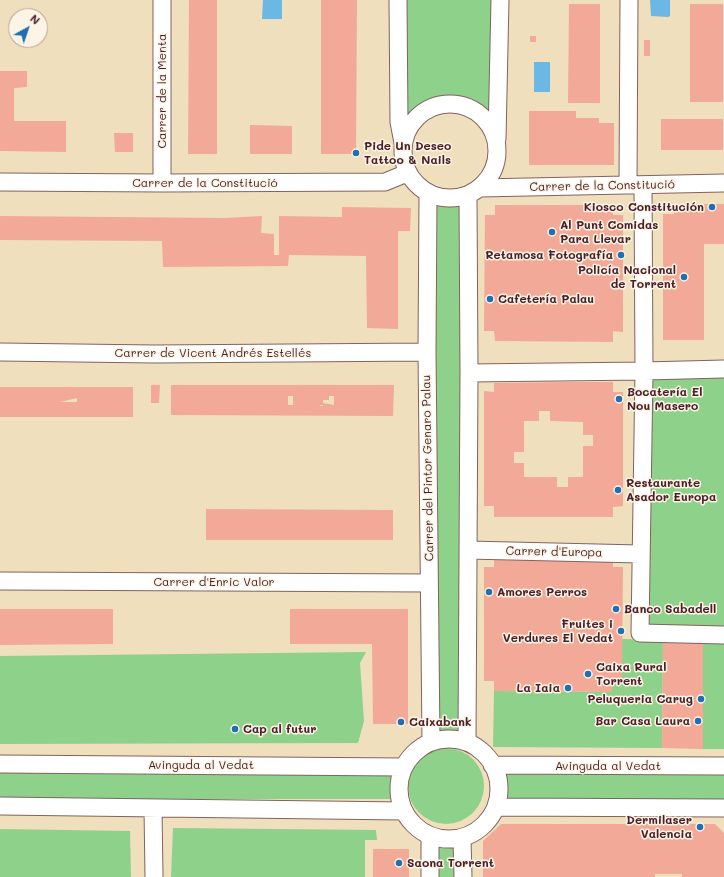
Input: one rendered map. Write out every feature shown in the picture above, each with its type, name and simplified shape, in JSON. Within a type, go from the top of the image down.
[{"type":"street","name":"Carrer de la Menta","points":[[162,0],[162,183]]},
{"type":"street","points":[[398,0],[399,122],[403,143],[403,159],[407,172],[417,185],[428,194],[440,198],[456,199],[474,192],[489,178],[496,163],[498,152],[500,0]]},
{"type":"street","points":[[629,0],[644,371],[640,554],[640,633],[724,635]]},
{"type":"street","points":[[403,143],[411,124],[423,112],[440,104],[458,104],[473,110],[490,125],[497,142]]},
{"type":"street","name":"Carrer de la Constitució","points":[[0,182],[385,182],[407,172]]},
{"type":"street","name":"Carrer de la Constitució","points":[[474,192],[724,183]]},
{"type":"street","points":[[468,742],[468,550],[474,192]]},
{"type":"street","name":"Carrer del Pintor Genaro Palau","points":[[428,194],[427,352],[431,741]]},
{"type":"street","name":"Carrer de Vicent Andrés Estellés","points":[[0,352],[154,354],[427,352]]},
{"type":"street","points":[[470,373],[724,370]]},
{"type":"street","name":"Carrer d'Europa","points":[[468,550],[640,554]]},
{"type":"street","name":"Carrer d'Enric Valor","points":[[0,582],[429,583]]},
{"type":"street","points":[[450,738],[468,742],[486,755],[492,765],[500,790],[496,808],[484,826],[469,836],[448,840],[430,836],[413,825],[403,810],[400,802],[398,784],[403,767],[416,750],[431,741],[450,738]]},
{"type":"street","name":"Avinguda al Vedat","points":[[0,764],[403,767]]},
{"type":"street","name":"Avinguda al Vedat","points":[[492,765],[724,766]]},
{"type":"street","points":[[0,806],[403,810]]},
{"type":"street","points":[[153,808],[154,877]]},
{"type":"street","points":[[496,808],[724,808]]},
{"type":"street","points":[[430,836],[430,877]]},
{"type":"street","points":[[462,838],[463,877]]},
{"type":"green space","points":[[403,0],[491,0],[492,121],[475,106],[465,101],[444,97],[434,98],[423,102],[402,120]]},
{"type":"green space","points":[[428,194],[448,198],[468,196],[467,742],[450,738],[431,741]]},
{"type":"green space","points":[[648,374],[724,374],[724,630],[646,629]]},
{"type":"green space","points":[[622,639],[663,640],[662,748],[493,747],[494,691],[612,692],[612,681],[622,681]]},
{"type":"green space","points":[[703,640],[724,640],[724,749],[703,749]]},
{"type":"green space","points":[[366,652],[360,663],[364,721],[358,743],[0,744],[0,656]]},
{"type":"green space","points":[[446,748],[460,751],[473,759],[481,772],[484,786],[481,800],[473,813],[460,821],[446,824],[432,821],[419,813],[411,800],[408,786],[411,772],[419,759],[432,751]]},
{"type":"green space","points":[[0,771],[392,774],[392,799],[0,799]]},
{"type":"green space","points":[[503,773],[724,773],[724,799],[502,799],[500,776]]},
{"type":"green space","points":[[173,828],[376,830],[377,840],[365,840],[365,877],[171,877]]},
{"type":"green space","points":[[0,829],[130,831],[131,877],[0,877]]},
{"type":"green space","points":[[430,836],[448,840],[462,838],[463,877],[430,877]]},
{"type":"water","points":[[263,0],[282,0],[282,19],[262,19]]},
{"type":"water","points":[[650,0],[670,0],[670,16],[651,16]]},
{"type":"water","points":[[534,62],[550,62],[550,92],[534,92]]},
{"type":"building","points":[[189,0],[217,0],[217,154],[188,154]]},
{"type":"building","points":[[321,0],[357,0],[356,154],[321,154]]},
{"type":"building","points":[[569,4],[600,4],[600,103],[568,103]]},
{"type":"building","points":[[690,4],[723,4],[723,102],[690,102]]},
{"type":"building","points":[[530,36],[536,36],[536,42],[530,42]]},
{"type":"building","points":[[644,40],[650,40],[650,56],[644,56]]},
{"type":"building","points":[[0,71],[27,71],[27,87],[14,88],[14,121],[66,121],[66,152],[0,151]]},
{"type":"building","points":[[529,111],[576,111],[576,118],[599,118],[599,123],[614,123],[614,165],[529,165]]},
{"type":"building","points":[[661,119],[723,119],[723,150],[661,150]]},
{"type":"building","points":[[250,125],[292,126],[292,154],[250,154]]},
{"type":"building","points":[[114,133],[133,133],[133,152],[115,152]]},
{"type":"building","name":"Policía Nacional de Torrent","points":[[674,204],[724,204],[724,244],[704,244],[704,340],[663,340],[663,214],[674,214]]},
{"type":"building","points":[[495,205],[613,205],[613,215],[623,215],[623,332],[613,331],[613,342],[495,341],[494,331],[484,331],[485,215],[495,215]]},
{"type":"building","points":[[342,207],[411,208],[410,231],[398,231],[398,329],[367,328],[366,256],[289,255],[288,266],[163,267],[162,241],[0,240],[0,216],[225,218],[262,216],[261,233],[274,234],[274,255],[279,255],[279,216],[342,217]]},
{"type":"building","points":[[613,382],[613,392],[623,392],[623,506],[613,507],[613,517],[494,517],[494,506],[484,506],[484,391],[494,392],[494,383]],"holes":[[[539,411],[550,411],[550,421],[583,422],[583,435],[593,435],[593,446],[583,446],[583,477],[568,477],[568,487],[557,487],[557,477],[524,477],[524,463],[514,463],[514,452],[524,452],[524,421],[539,421]]]},
{"type":"building","points":[[151,385],[160,385],[159,403],[151,403]]},
{"type":"building","points":[[171,385],[394,385],[393,416],[171,415]],"holes":[[[288,396],[293,396],[293,405],[288,405]],[[329,396],[334,396],[334,405],[323,403],[323,400],[329,400]]]},
{"type":"building","points":[[0,387],[133,387],[133,417],[0,417]],"holes":[[[77,398],[77,402],[60,402]]]},
{"type":"building","points":[[206,509],[393,510],[393,540],[206,540]]},
{"type":"building","points":[[494,556],[613,557],[613,567],[623,567],[622,681],[612,681],[612,692],[494,691],[494,681],[484,681],[484,567],[494,567]]},
{"type":"building","points":[[0,609],[113,609],[113,644],[0,645]]},
{"type":"building","points":[[290,609],[408,609],[408,724],[373,724],[372,644],[290,644]]},
{"type":"building","points":[[663,640],[703,640],[703,749],[662,748]]},
{"type":"building","points":[[501,824],[715,824],[724,833],[724,877],[682,877],[682,874],[655,874],[655,877],[483,877],[483,841]]},
{"type":"building","points":[[373,849],[409,849],[409,877],[373,877]]},
{"type":"place","name":"Pide Un Deseo Tattoo & Nails","points":[[356,153]]},
{"type":"place","name":"Kiosco Constitución","points":[[712,207]]},
{"type":"place","name":"Al Punt Comidas Para Llevar","points":[[552,232]]},
{"type":"place","name":"Retamosa Fotografía","points":[[621,255]]},
{"type":"place","name":"Policía Nacional de Torrent","points":[[684,277]]},
{"type":"place","name":"Cafetería Palau","points":[[490,299]]},
{"type":"place","name":"Bocatería El Nou Masero","points":[[619,399]]},
{"type":"place","name":"Restaurante Asador Europa","points":[[618,490]]},
{"type":"place","name":"Amores Perros","points":[[489,592]]},
{"type":"place","name":"Banco Sabadell","points":[[616,609]]},
{"type":"place","name":"Fruites i Verdures El Vedat","points":[[621,631]]},
{"type":"place","name":"Caixa Rural Torrent","points":[[588,674]]},
{"type":"place","name":"La Iaia","points":[[568,688]]},
{"type":"place","name":"Peluqueria Carug","points":[[701,699]]},
{"type":"place","name":"Bar Casa Laura","points":[[698,721]]},
{"type":"place","name":"Caixabank","points":[[401,722]]},
{"type":"place","name":"Cap al futur","points":[[235,729]]},
{"type":"place","name":"Dermilaser Valencia","points":[[700,827]]},
{"type":"place","name":"Saona Torrent","points":[[399,863]]}]
